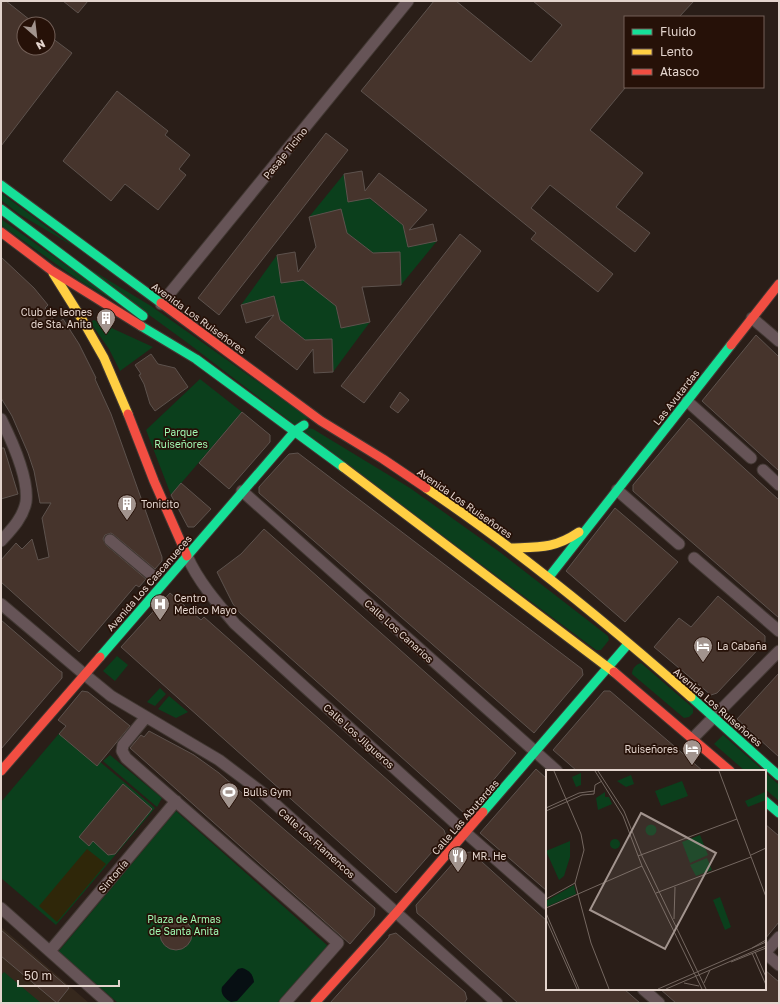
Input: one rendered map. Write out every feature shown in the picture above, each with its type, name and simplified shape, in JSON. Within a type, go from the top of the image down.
[{"type":"main road","name":"Avenida Los Ruiseñores","points":[[1,185],[118,273],[321,421],[350,438],[450,505],[549,577],[714,717],[779,776]]},
{"type":"main road","points":[[1,209],[57,240]]},
{"type":"main road","points":[[9,214],[166,334],[196,359]]},
{"type":"main road","points":[[1,232],[51,270],[196,359],[295,430],[608,667],[729,770]]},
{"type":"main road","name":"Avenida Los Ruiseñores","points":[[70,247],[118,273]]},
{"type":"main road","points":[[51,270],[104,358],[127,411],[154,481],[187,556]]},
{"type":"main road","name":"Las Avutardas","points":[[549,577],[779,284]]},
{"type":"main road","name":"Avenida Los Cascanueces","points":[[1,771],[295,430],[305,425],[321,421]]},
{"type":"main road","name":"Las Avutardas","points":[[510,548],[542,548],[557,545],[572,537],[590,524]]},
{"type":"main road","name":"Calle Las Abutardas","points":[[315,1003],[466,833],[628,644]]},
{"type":"main road","points":[[766,802],[779,814]]},
{"type":"street","name":"Pasaje Ticino","points":[[161,304],[408,1]]},
{"type":"street","points":[[752,318],[779,341]]},
{"type":"street","points":[[687,401],[750,458]]},
{"type":"street","points":[[1,419],[19,461],[25,485],[26,498],[19,520],[1,541]]},
{"type":"street","points":[[762,470],[779,485]]},
{"type":"street","points":[[617,490],[678,544]]},
{"type":"street","name":"Calle Los Canarios","points":[[242,491],[556,770]]},
{"type":"street","points":[[110,540],[153,576]]},
{"type":"street","name":"Calle Los Jilgueros","points":[[187,556],[191,565],[208,590],[235,624],[466,833],[546,903]]},
{"type":"street","points":[[694,558],[779,632]]},
{"type":"street","name":"Calle Los Flamencos","points":[[1,604],[111,696],[219,760],[264,794],[396,913],[490,1001]]},
{"type":"street","points":[[693,738],[779,651]]},
{"type":"street","points":[[146,717],[123,745],[122,751],[126,758],[338,943],[285,1003]]},
{"type":"street","name":"Sintonía","points":[[50,951],[176,801]]},
{"type":"street","points":[[1,908],[108,1003]]},
{"type":"street","points":[[766,952],[779,937]]},
{"type":"street","points":[[766,954],[779,965]]},
{"type":"street","points":[[644,990],[659,1003]]},
{"type":"shaded area","points":[[1,927],[7,932],[89,1003],[1,1003]]},
{"type":"shaded area","points":[[242,968],[250,973],[254,982],[237,1001],[231,1002],[224,996],[222,987],[238,969]]},
{"type":"green space","points":[[344,174],[348,201],[369,198],[405,227],[404,230],[408,247],[437,241],[401,285],[399,252],[375,255],[347,233],[341,209],[309,217]]},
{"type":"green space","points":[[1,193],[73,246],[19,214],[1,200]]},
{"type":"green space","points":[[1,219],[125,307],[80,281],[1,225]]},
{"type":"green space","points":[[67,255],[151,306],[309,418],[295,425],[189,344]]},
{"type":"green space","points":[[277,255],[302,279],[339,308],[337,312],[341,328],[370,322],[333,372],[332,339],[313,340],[308,342],[280,320],[273,296],[241,305]]},
{"type":"green space","points":[[94,320],[153,347],[120,371],[109,349],[90,322]]},
{"type":"green space","name":"Parque Ruiseñores","points":[[200,379],[242,412],[171,495],[146,430]]},
{"type":"green space","points":[[307,428],[313,429],[410,488],[501,553],[608,636],[609,640],[601,650],[596,650],[302,431]]},
{"type":"green space","points":[[117,656],[128,665],[115,681],[103,671]]},
{"type":"green space","points":[[641,663],[693,708],[693,713],[689,717],[684,718],[632,674],[634,667]]},
{"type":"green space","points":[[160,688],[166,694],[155,706],[147,702]]},
{"type":"green space","points":[[169,696],[188,712],[176,718],[158,709]]},
{"type":"green space","points":[[62,730],[155,808],[56,925],[1,878],[1,802]]},
{"type":"green space","points":[[723,735],[763,770],[744,770],[714,744]]},
{"type":"green space","points":[[110,755],[162,798],[157,807],[103,761]]},
{"type":"green space","points":[[766,773],[779,785],[779,801],[766,790]]},
{"type":"green space","name":"Plaza de Armas de Santa Anita","points":[[176,811],[328,946],[277,1003],[118,1003],[58,952]]},
{"type":"green space","points":[[4,972],[41,1003],[1,1003],[1,975]]},
{"type":"sand","points":[[87,849],[106,864],[57,922],[39,906]]},
{"type":"building","points":[[1,1],[6,1],[25,16],[16,16],[16,56],[56,56],[56,41],[72,53],[1,146]]},
{"type":"building","points":[[63,1],[88,1],[78,13]]},
{"type":"building","points":[[434,1],[456,1],[531,62],[562,25],[533,1],[694,1],[680,16],[624,16],[625,88],[590,130],[643,173],[616,207],[650,233],[635,252],[550,185],[531,208],[613,274],[598,292],[531,239],[536,233],[361,91]]},
{"type":"building","points":[[117,91],[168,131],[165,135],[190,155],[179,169],[186,175],[158,210],[125,184],[111,201],[63,161]]},
{"type":"building","points":[[326,133],[348,150],[219,315],[198,298]]},
{"type":"building","points":[[362,171],[365,191],[379,173],[427,210],[409,230],[433,224],[437,241],[408,247],[403,225],[370,198],[348,202],[344,174]]},
{"type":"building","points":[[341,209],[347,233],[373,253],[400,252],[401,285],[362,287],[370,322],[341,328],[336,306],[303,280],[281,283],[277,255],[295,252],[298,272],[316,247],[309,217]]},
{"type":"building","points":[[460,234],[481,251],[364,403],[341,386]]},
{"type":"building","points":[[1,257],[34,288],[48,305],[45,308],[57,324],[63,319],[79,344],[96,378],[95,379],[111,414],[162,557],[162,561],[155,569],[114,535],[111,533],[105,535],[103,539],[106,545],[146,579],[139,587],[136,585],[79,652],[1,582],[1,560],[16,543],[22,549],[32,539],[38,560],[49,557],[42,518],[51,503],[40,503],[34,471],[28,453],[12,416],[1,398]]},
{"type":"building","points":[[274,296],[280,320],[305,340],[332,339],[333,372],[314,373],[313,349],[297,370],[255,337],[274,315],[246,323],[241,305]]},
{"type":"building","points":[[756,335],[779,357],[779,471],[702,401]]},
{"type":"building","points":[[151,354],[158,364],[175,368],[188,387],[155,411],[150,404],[144,384],[139,375],[141,374],[135,365]]},
{"type":"building","points":[[400,392],[409,400],[398,413],[390,407]]},
{"type":"building","points":[[242,412],[270,435],[270,442],[229,489],[199,463]]},
{"type":"building","points":[[689,418],[779,500],[779,618],[633,491],[633,485]]},
{"type":"building","points":[[1,448],[4,448],[18,494],[1,499]]},
{"type":"building","points":[[298,453],[582,669],[583,675],[534,733],[259,493],[259,487],[289,454]]},
{"type":"building","points":[[181,483],[211,509],[194,527],[188,527],[171,495]]},
{"type":"building","points":[[615,508],[678,562],[625,622],[566,571]]},
{"type":"building","points":[[264,529],[516,753],[465,814],[240,613],[233,604],[217,572],[241,554]]},
{"type":"building","points":[[170,593],[201,620],[204,617],[444,830],[446,836],[396,893],[121,647]]},
{"type":"building","points":[[718,596],[765,636],[765,642],[717,693],[711,695],[654,647],[679,618],[691,627]]},
{"type":"building","points":[[1,620],[62,672],[62,678],[1,749]]},
{"type":"building","points":[[779,673],[779,757],[737,719]]},
{"type":"building","points":[[82,691],[88,692],[130,726],[97,766],[59,734],[66,726],[58,720]]},
{"type":"building","points":[[604,691],[610,691],[702,770],[576,770],[553,750]]},
{"type":"building","points":[[149,731],[194,755],[219,773],[375,908],[374,916],[350,944],[130,748],[141,735],[144,737]]},
{"type":"building","points":[[536,769],[546,778],[546,890],[480,833]]},
{"type":"building","points":[[123,784],[152,809],[115,854],[108,855],[93,841],[89,846],[79,837]]},
{"type":"building","points":[[766,825],[779,836],[779,922],[766,938]]},
{"type":"building","points":[[471,852],[546,920],[546,990],[625,990],[640,1003],[518,1003],[417,913],[416,905],[462,853]]},
{"type":"building","points":[[173,918],[179,918],[189,925],[192,934],[191,940],[185,947],[179,950],[173,950],[163,943],[160,937],[160,931],[167,921]]},
{"type":"building","points":[[1,930],[69,988],[57,1003],[1,956]]},
{"type":"building","points":[[396,933],[465,992],[467,999],[464,1003],[330,1003],[389,937],[389,935]]},
{"type":"building","points":[[766,971],[779,982],[779,1003],[676,1003],[661,990],[766,990]]},
{"type":"traffic: fast","points":[[1,185],[161,303]]},
{"type":"traffic: fast","points":[[1,209],[143,316]]},
{"type":"traffic: fast","points":[[141,326],[196,359],[343,467]]},
{"type":"traffic: fast","points":[[549,577],[731,345]]},
{"type":"traffic: fast","points":[[100,657],[295,431],[304,425]]},
{"type":"traffic: fast","points":[[483,812],[628,644]]},
{"type":"traffic: fast","points":[[691,697],[779,776]]},
{"type":"traffic: fast","points":[[766,802],[779,813]]},
{"type":"traffic: slow","points":[[53,273],[104,358],[128,414]]},
{"type":"traffic: slow","points":[[343,467],[614,672]]},
{"type":"traffic: slow","points":[[426,488],[461,512],[562,588],[691,697]]},
{"type":"traffic: slow","points":[[510,548],[546,546],[562,542],[579,532]]},
{"type":"traffic: jam","points":[[1,232],[51,270],[141,326]]},
{"type":"traffic: jam","points":[[731,345],[779,284]]},
{"type":"traffic: jam","points":[[161,303],[321,421],[383,459],[426,488]]},
{"type":"traffic: jam","points":[[128,414],[154,481],[187,556]]},
{"type":"traffic: jam","points":[[1,771],[100,657]]},
{"type":"traffic: jam","points":[[614,672],[729,770]]},
{"type":"traffic: jam","points":[[315,1003],[396,913],[483,812]]},
{"type":"place","name":"Club de leones de Sta. Anita","points":[[106,335]]},
{"type":"place","name":"Tonicito","points":[[127,521]]},
{"type":"place","name":"Centro Medico Mayo","points":[[160,621]]},
{"type":"place","name":"La Cabaña","points":[[703,663]]},
{"type":"place","name":"Ruiseñores","points":[[692,766]]},
{"type":"place","name":"Bulls Gym","points":[[229,809]]},
{"type":"place","name":"MR. He","points":[[458,873]]}]
